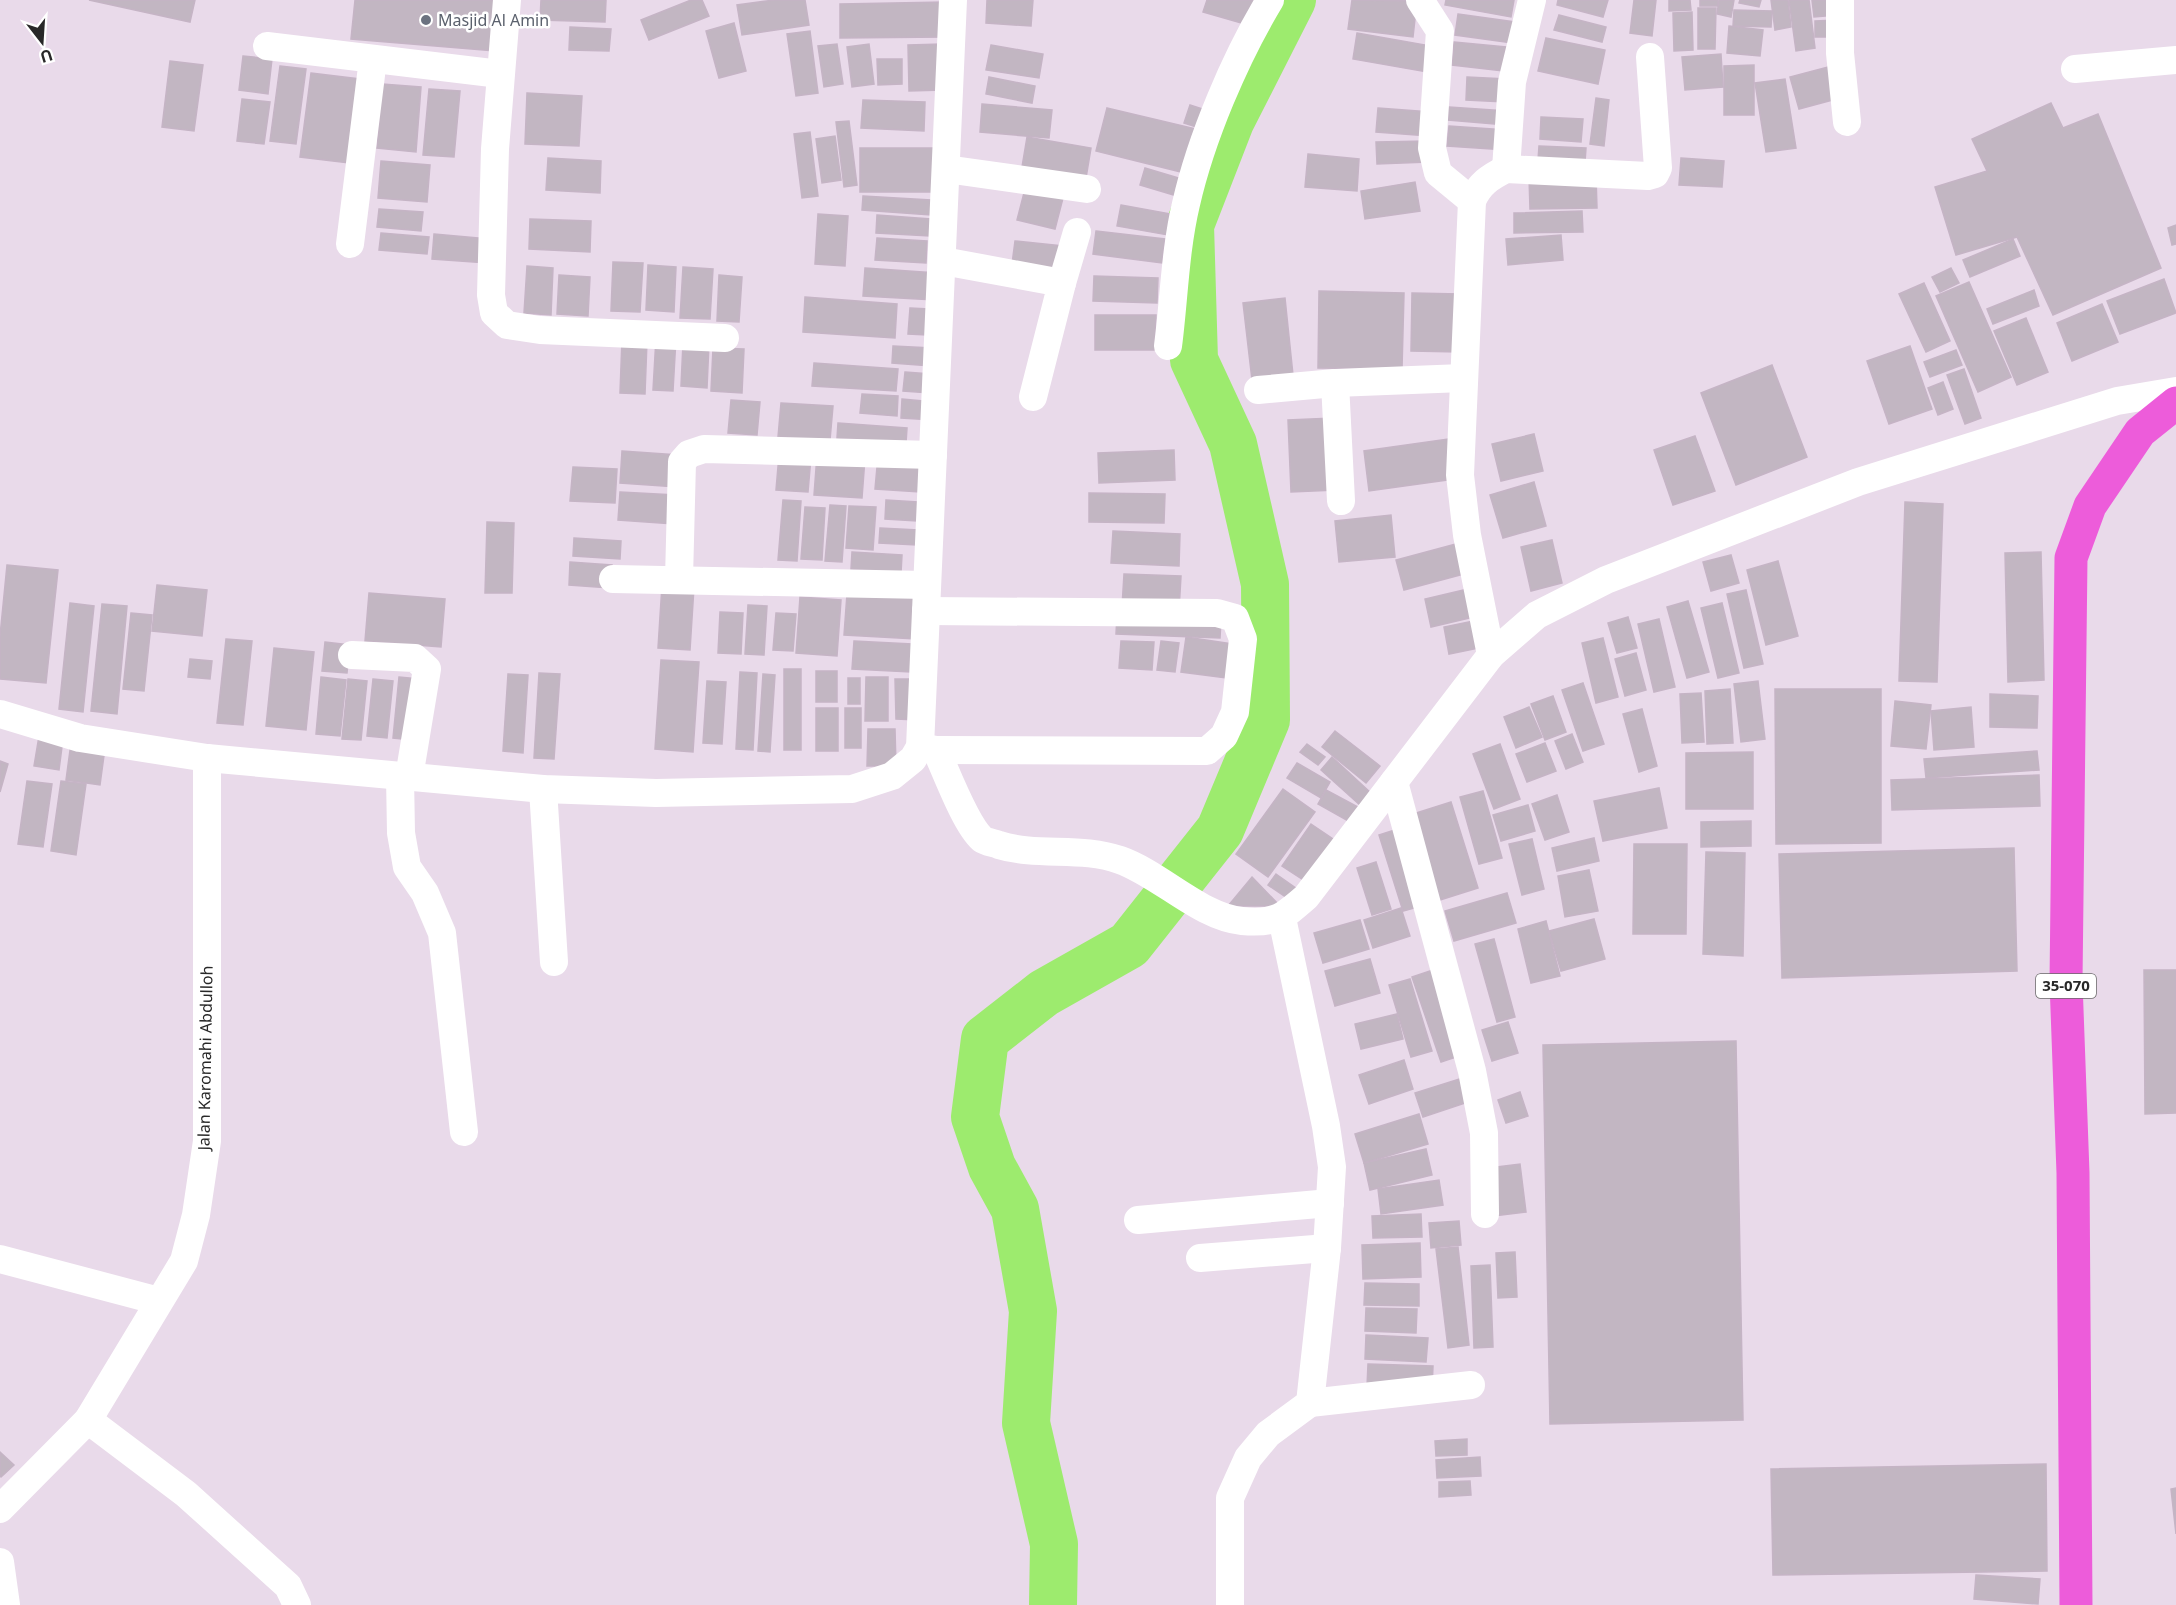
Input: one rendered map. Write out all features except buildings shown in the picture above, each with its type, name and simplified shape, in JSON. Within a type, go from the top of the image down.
[{"type":"main road","name":"35-070","points":[[2076,1605],[2073,1173],[2066,982],[2071,558],[2090,506],[2096,496],[2140,432],[2176,403]]},
{"type":"street","points":[[507,0],[500,74],[491,295],[494,314],[507,325],[540,330],[725,338]]},
{"type":"street","points":[[953,0],[926,598],[928,748],[982,839],[1017,850],[1088,854],[1120,859],[1163,881],[1214,913],[1239,921],[1282,918],[1306,897],[1491,655],[1537,615],[1606,580],[1847,486],[2117,401],[2176,391]]},
{"type":"street","points":[[1168,346],[1186,206],[1200,157],[1252,29],[1270,0]]},
{"type":"street","points":[[1420,0],[1440,31],[1432,148],[1438,173],[1472,201]]},
{"type":"street","points":[[1506,169],[1512,82],[1532,0]]},
{"type":"street","points":[[1840,0],[1840,53],[1847,122]]},
{"type":"street","points":[[267,46],[500,74]]},
{"type":"street","points":[[1491,655],[1467,535],[1460,480],[1472,201],[1477,190],[1487,179],[1506,169],[1648,176],[1655,174],[1659,168],[1650,57]]},
{"type":"street","points":[[350,244],[373,59]]},
{"type":"street","points":[[2075,69],[2176,60]]},
{"type":"street","points":[[946,169],[1087,189]]},
{"type":"street","points":[[1033,397],[1077,232]]},
{"type":"street","points":[[943,261],[1062,283]]},
{"type":"street","points":[[1258,390],[1335,383],[1463,378]]},
{"type":"street","points":[[1335,383],[1341,501]]},
{"type":"street","points":[[679,579],[682,462],[689,454],[704,449],[933,455]]},
{"type":"street","points":[[0,714],[80,738],[207,758],[543,789],[656,793],[852,789],[892,777],[928,748],[1207,751],[1224,736],[1235,712],[1243,639],[1235,618],[1217,613],[926,598],[679,579],[613,579]]},
{"type":"street","points":[[352,655],[415,658],[427,669],[405,776],[401,833],[408,867],[425,893],[442,933],[464,1132]]},
{"type":"street","name":"Jalan Karomahi Abdulloh","points":[[0,1509],[88,1420],[184,1261],[196,1215],[207,1141],[207,758]]},
{"type":"street","points":[[1394,783],[1472,1071],[1484,1133],[1485,1214]]},
{"type":"street","points":[[543,789],[554,962]]},
{"type":"street","points":[[1282,918],[1326,1126],[1332,1167],[1327,1248],[1310,1403]]},
{"type":"street","points":[[1138,1220],[1330,1203]]},
{"type":"street","points":[[1200,1257],[1327,1248]]},
{"type":"street","points":[[0,1259],[159,1301]]},
{"type":"street","points":[[1230,1605],[1230,1498],[1248,1458],[1268,1434],[1310,1403],[1471,1385]]},
{"type":"street","points":[[88,1420],[186,1494],[288,1586],[297,1605]]},
{"type":"street","points":[[0,1562],[6,1605]]},
{"type":"waterway","points":[[1053,1605],[1054,1544],[1026,1423],[1033,1311],[1015,1209],[992,1167],[975,1117],[985,1039],[1044,993],[1129,945],[1220,830],[1266,720],[1265,584],[1233,444],[1194,360],[1190,225],[1230,122],[1292,0]]},
{"type":"place","name":"Masjid Al Amin","points":[[426,20]]}]
